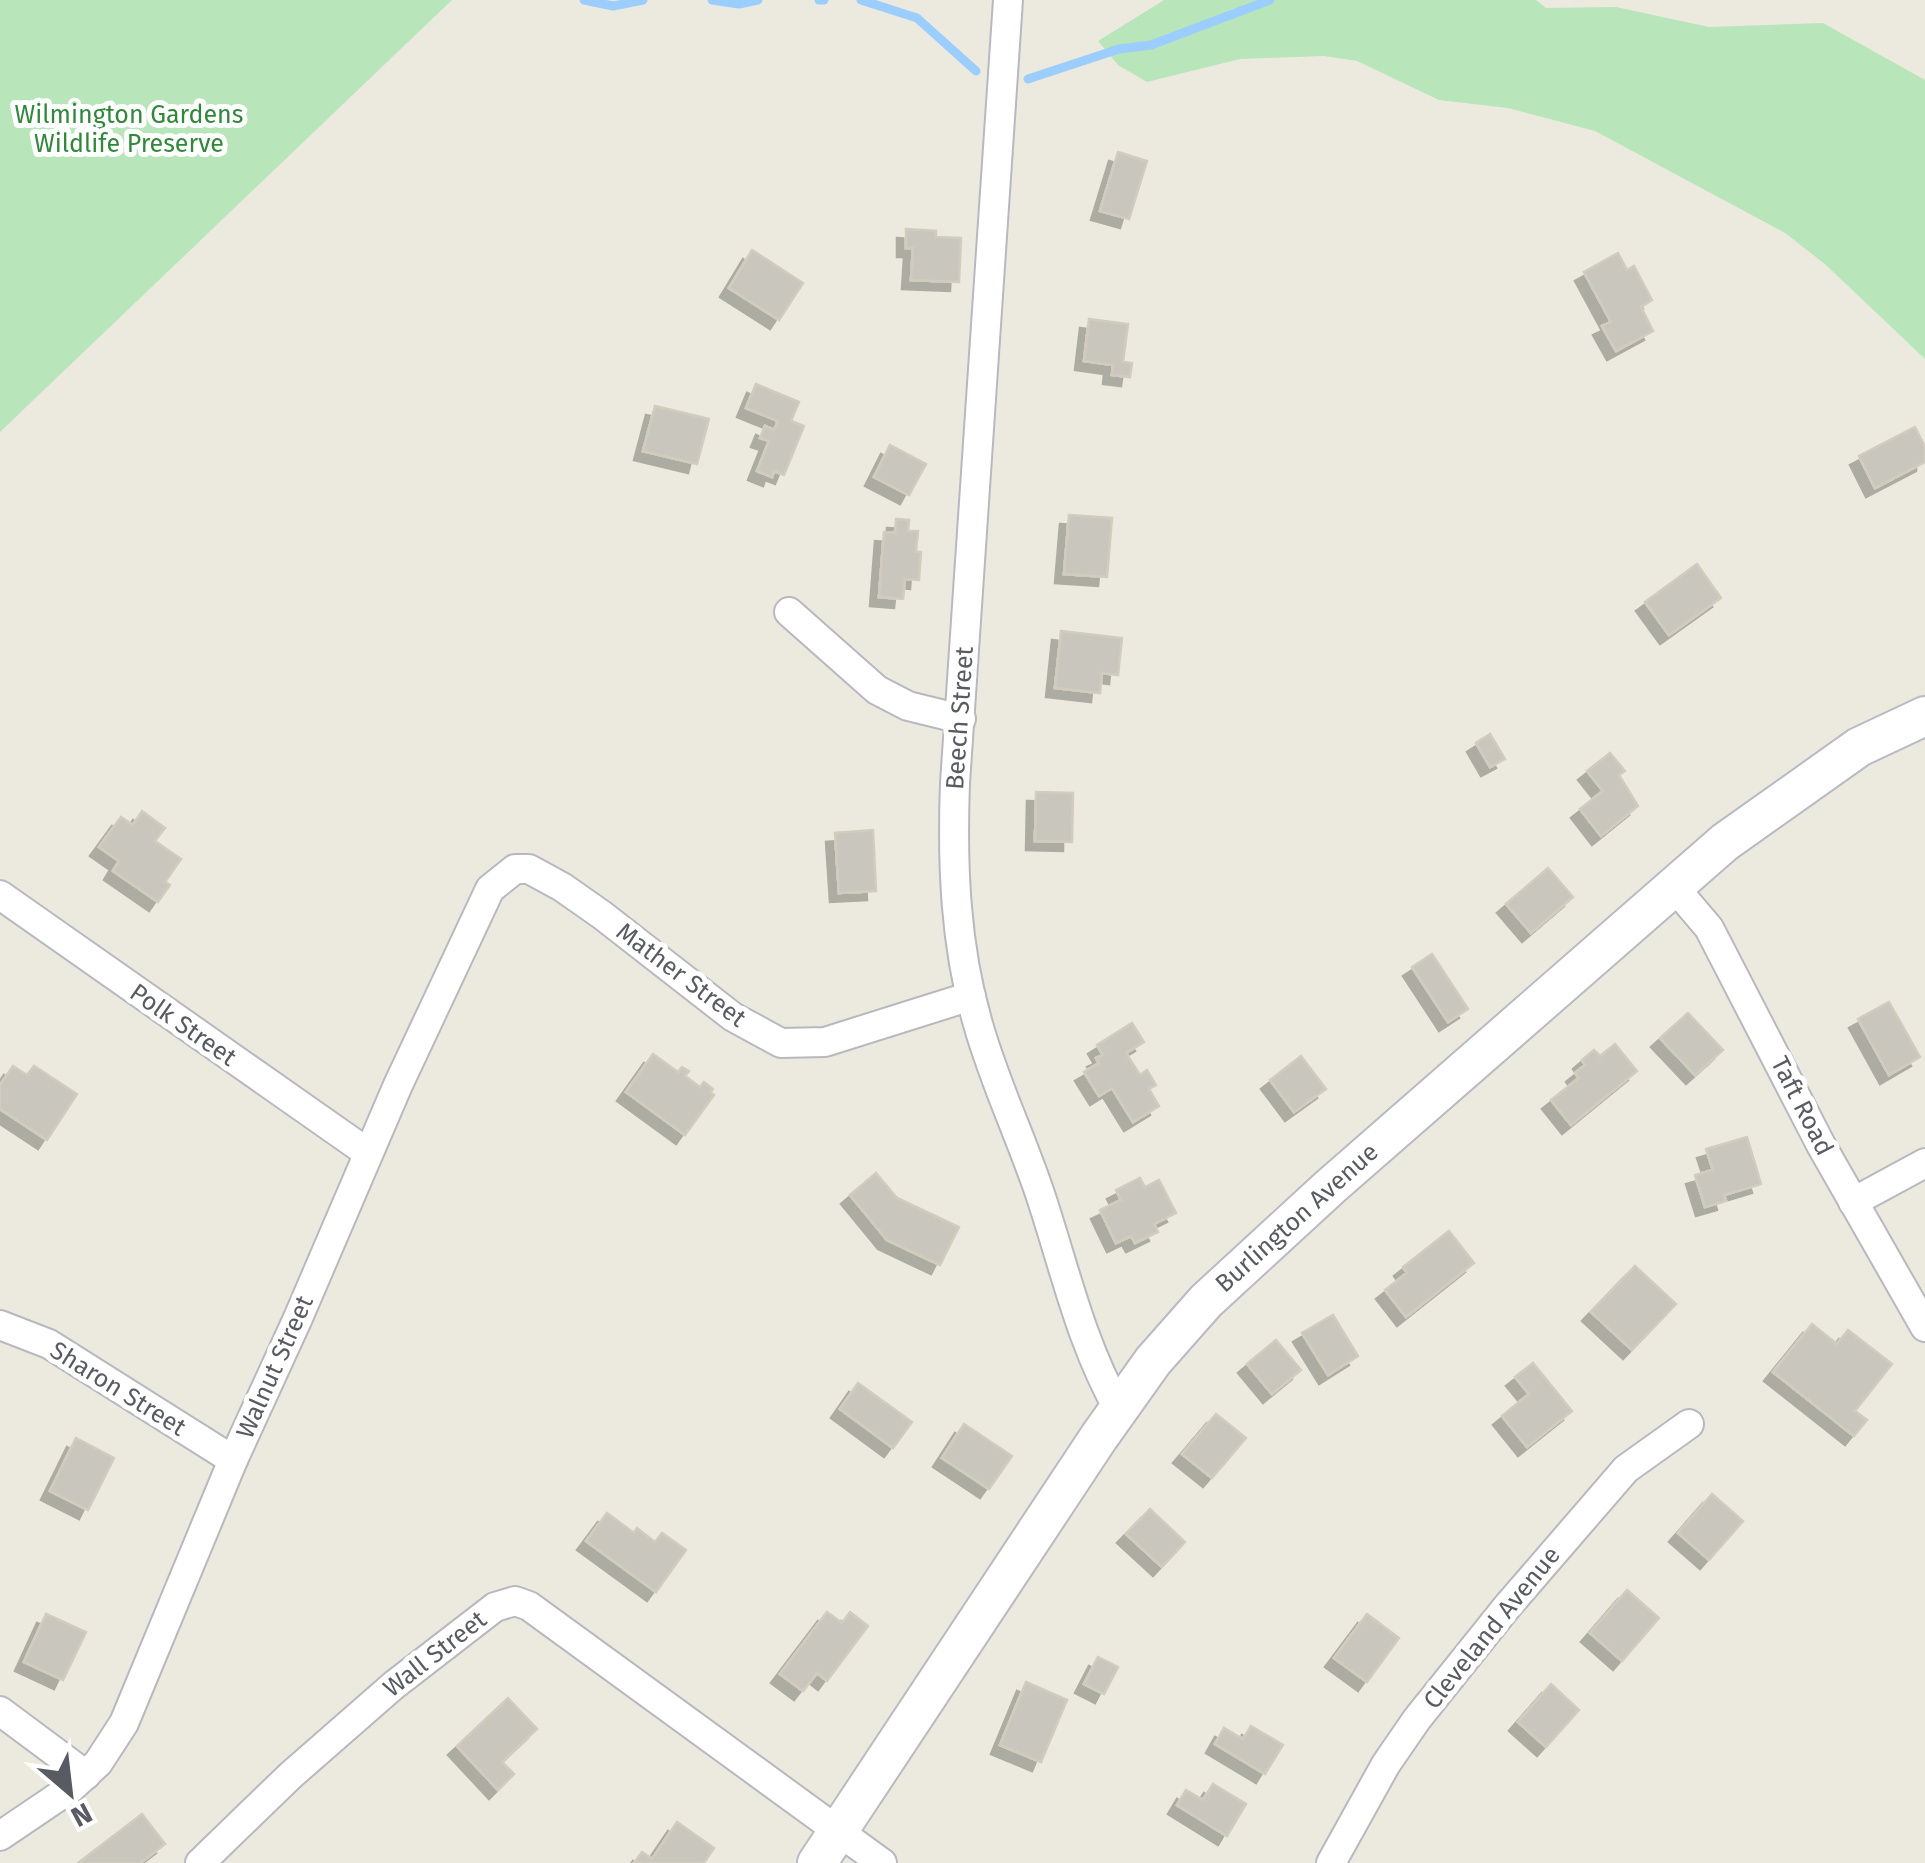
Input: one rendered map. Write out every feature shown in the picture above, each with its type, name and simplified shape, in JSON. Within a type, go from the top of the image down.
[{"type":"main road","name":"Burlington Avenue","points":[[817,1863],[1118,1410],[1153,1361],[1206,1301],[1330,1187],[1725,842],[1859,747],[1925,716]]},
{"type":"street","name":"Beech Street","points":[[1008,0],[952,850],[971,996],[1043,1203],[1086,1345],[1118,1410]]},
{"type":"street","points":[[789,612],[877,690],[908,706],[961,719]]},
{"type":"street","name":"Mather Street","points":[[515,869],[528,869],[562,887],[733,1017],[781,1043],[825,1042],[971,996]]},
{"type":"street","name":"Walnut Street","points":[[0,1836],[57,1799],[86,1774],[98,1763],[124,1723],[233,1460],[368,1153],[490,889],[515,869]]},
{"type":"street","name":"Taft Road","points":[[1676,888],[1709,928],[1853,1202],[1925,1327]]},
{"type":"street","name":"Polk Street","points":[[0,895],[368,1153]]},
{"type":"street","points":[[1853,1202],[1925,1163]]},
{"type":"street","name":"Sharon Street","points":[[0,1325],[49,1344],[233,1460]]},
{"type":"street","name":"Cleveland Avenue","points":[[1331,1863],[1386,1764],[1506,1608],[1626,1469],[1689,1424]]},
{"type":"street","name":"Wall Street","points":[[200,1863],[291,1775],[394,1685],[495,1607],[516,1600],[838,1830]]},
{"type":"street","points":[[0,1710],[86,1774]]},
{"type":"street","points":[[838,1830],[882,1863]]},
{"type":"green space","name":"Wilmington Gardens Wildlife Preserve","points":[[0,0],[452,0],[0,432]]},
{"type":"green space","points":[[1164,0],[1536,0],[1546,8],[1616,7],[1709,27],[1823,23],[1925,80],[1925,359],[1826,265],[1785,233],[1595,131],[1508,108],[1439,100],[1357,61],[1324,56],[1240,59],[1147,82],[1118,65],[1098,41]]},
{"type":"building","points":[[1118,152],[1147,161],[1129,219],[1100,211]]},
{"type":"building","points":[[906,229],[936,231],[936,237],[961,238],[959,282],[911,280],[913,248],[906,248]]},
{"type":"building","points":[[752,250],[803,283],[779,320],[729,288]]},
{"type":"building","points":[[1618,253],[1627,270],[1634,266],[1652,300],[1641,307],[1653,331],[1616,351],[1602,326],[1611,322],[1584,272]]},
{"type":"building","points":[[1089,319],[1128,324],[1123,362],[1132,363],[1130,377],[1112,375],[1113,365],[1084,361]]},
{"type":"building","points":[[756,384],[799,402],[791,421],[804,426],[784,475],[774,471],[772,477],[757,471],[769,441],[760,438],[765,426],[774,430],[778,421],[746,408]]},
{"type":"building","points":[[655,406],[709,419],[697,464],[643,451]]},
{"type":"building","points":[[1915,427],[1925,447],[1925,462],[1875,488],[1859,456]]},
{"type":"building","points":[[890,445],[926,464],[909,495],[874,477]]},
{"type":"building","points":[[1069,515],[1112,518],[1107,577],[1064,574]]},
{"type":"building","points":[[896,519],[909,520],[908,531],[918,531],[916,552],[921,552],[919,580],[905,579],[903,599],[879,597],[884,532],[895,533]]},
{"type":"building","points":[[1697,564],[1721,598],[1669,635],[1645,602]]},
{"type":"building","points":[[1061,631],[1122,638],[1118,675],[1102,673],[1100,693],[1055,688]]},
{"type":"building","points":[[1490,734],[1505,759],[1490,767],[1476,743]]},
{"type":"building","points":[[1610,753],[1625,771],[1619,775],[1638,806],[1601,836],[1580,809],[1603,791],[1587,771]]},
{"type":"building","points":[[1036,792],[1073,793],[1072,842],[1035,841]]},
{"type":"building","points":[[142,811],[165,828],[155,841],[181,859],[165,882],[170,885],[158,902],[113,871],[119,861],[99,847],[121,817],[133,825]]},
{"type":"building","points":[[873,830],[876,891],[839,893],[835,833]]},
{"type":"building","points":[[1548,868],[1573,897],[1531,933],[1506,904]]},
{"type":"building","points":[[1432,954],[1468,1009],[1448,1022],[1412,967]]},
{"type":"building","points":[[1889,1002],[1920,1057],[1889,1075],[1858,1019]]},
{"type":"building","points":[[1688,1013],[1723,1050],[1695,1075],[1660,1038]]},
{"type":"building","points":[[1132,1023],[1144,1042],[1126,1053],[1140,1075],[1147,1070],[1156,1085],[1149,1089],[1159,1106],[1133,1122],[1112,1088],[1099,1096],[1084,1072],[1099,1063],[1096,1058],[1103,1055],[1097,1045]]},
{"type":"building","points":[[1615,1044],[1637,1071],[1571,1125],[1551,1100],[1579,1078],[1575,1073],[1585,1065],[1582,1060],[1594,1050],[1600,1056]]},
{"type":"building","points":[[653,1054],[678,1072],[682,1067],[689,1071],[685,1076],[700,1087],[704,1082],[713,1089],[710,1092],[714,1095],[685,1135],[626,1092]]},
{"type":"building","points":[[1301,1056],[1326,1089],[1294,1112],[1270,1080]]},
{"type":"building","points":[[13,1066],[27,1075],[34,1066],[77,1094],[47,1140],[0,1109],[0,1085]]},
{"type":"building","points":[[1747,1137],[1761,1184],[1724,1195],[1726,1201],[1705,1207],[1695,1175],[1713,1170],[1706,1149]]},
{"type":"building","points":[[876,1173],[897,1198],[959,1227],[940,1265],[887,1240],[850,1195]]},
{"type":"building","points":[[1140,1178],[1145,1187],[1159,1180],[1176,1213],[1154,1224],[1158,1232],[1135,1243],[1131,1236],[1116,1243],[1100,1210],[1121,1200],[1116,1190]]},
{"type":"building","points":[[1449,1231],[1474,1263],[1406,1317],[1385,1290],[1407,1273],[1403,1267]]},
{"type":"building","points":[[1635,1266],[1676,1304],[1632,1350],[1591,1312]]},
{"type":"building","points":[[1333,1315],[1358,1356],[1328,1375],[1302,1333]]},
{"type":"building","points":[[1812,1324],[1837,1344],[1848,1330],[1892,1364],[1855,1411],[1867,1420],[1854,1436],[1773,1372]]},
{"type":"building","points":[[1276,1340],[1301,1370],[1272,1394],[1247,1364]]},
{"type":"building","points":[[1533,1363],[1572,1411],[1527,1447],[1502,1416],[1529,1394],[1515,1377]]},
{"type":"building","points":[[858,1383],[912,1422],[893,1448],[840,1409]]},
{"type":"building","points":[[1216,1414],[1246,1438],[1212,1478],[1182,1454]]},
{"type":"building","points":[[964,1424],[1012,1456],[989,1489],[942,1458]]},
{"type":"building","points":[[76,1438],[114,1458],[88,1510],[50,1491]]},
{"type":"building","points":[[1712,1494],[1743,1521],[1709,1560],[1678,1533]]},
{"type":"building","points":[[1150,1509],[1185,1542],[1162,1567],[1126,1534]]},
{"type":"building","points":[[607,1513],[634,1533],[637,1528],[655,1542],[662,1533],[686,1550],[656,1592],[586,1541]]},
{"type":"building","points":[[1627,1590],[1659,1618],[1622,1661],[1590,1633]]},
{"type":"building","points":[[827,1612],[842,1623],[850,1612],[868,1626],[827,1681],[817,1673],[803,1691],[780,1674]]},
{"type":"building","points":[[46,1614],[86,1632],[63,1680],[24,1662]]},
{"type":"building","points":[[1367,1614],[1399,1638],[1367,1682],[1334,1658]]},
{"type":"building","points":[[1098,1657],[1118,1667],[1104,1694],[1084,1684]]},
{"type":"building","points":[[1026,1682],[1067,1700],[1041,1762],[1000,1745]]},
{"type":"building","points":[[1551,1684],[1579,1710],[1546,1747],[1518,1722]]},
{"type":"building","points":[[508,1698],[537,1729],[502,1762],[514,1774],[498,1790],[457,1746]]},
{"type":"building","points":[[1251,1726],[1283,1745],[1265,1774],[1215,1744],[1224,1728],[1243,1739]]},
{"type":"building","points":[[1213,1784],[1246,1804],[1227,1836],[1177,1805],[1186,1790],[1203,1800]]},
{"type":"building","points":[[142,1814],[165,1844],[140,1863],[78,1863]]},
{"type":"building","points":[[677,1822],[714,1848],[704,1863],[634,1863],[642,1852],[652,1859]]},
{"type":"waterway","points":[[584,0],[613,6],[643,0]]},
{"type":"waterway","points":[[712,0],[739,4],[758,0]]},
{"type":"waterway","points":[[819,0],[824,0]]},
{"type":"waterway","points":[[861,0],[917,18],[976,71]]},
{"type":"waterway","points":[[1028,79],[1119,49],[1151,45],[1270,0]]}]
